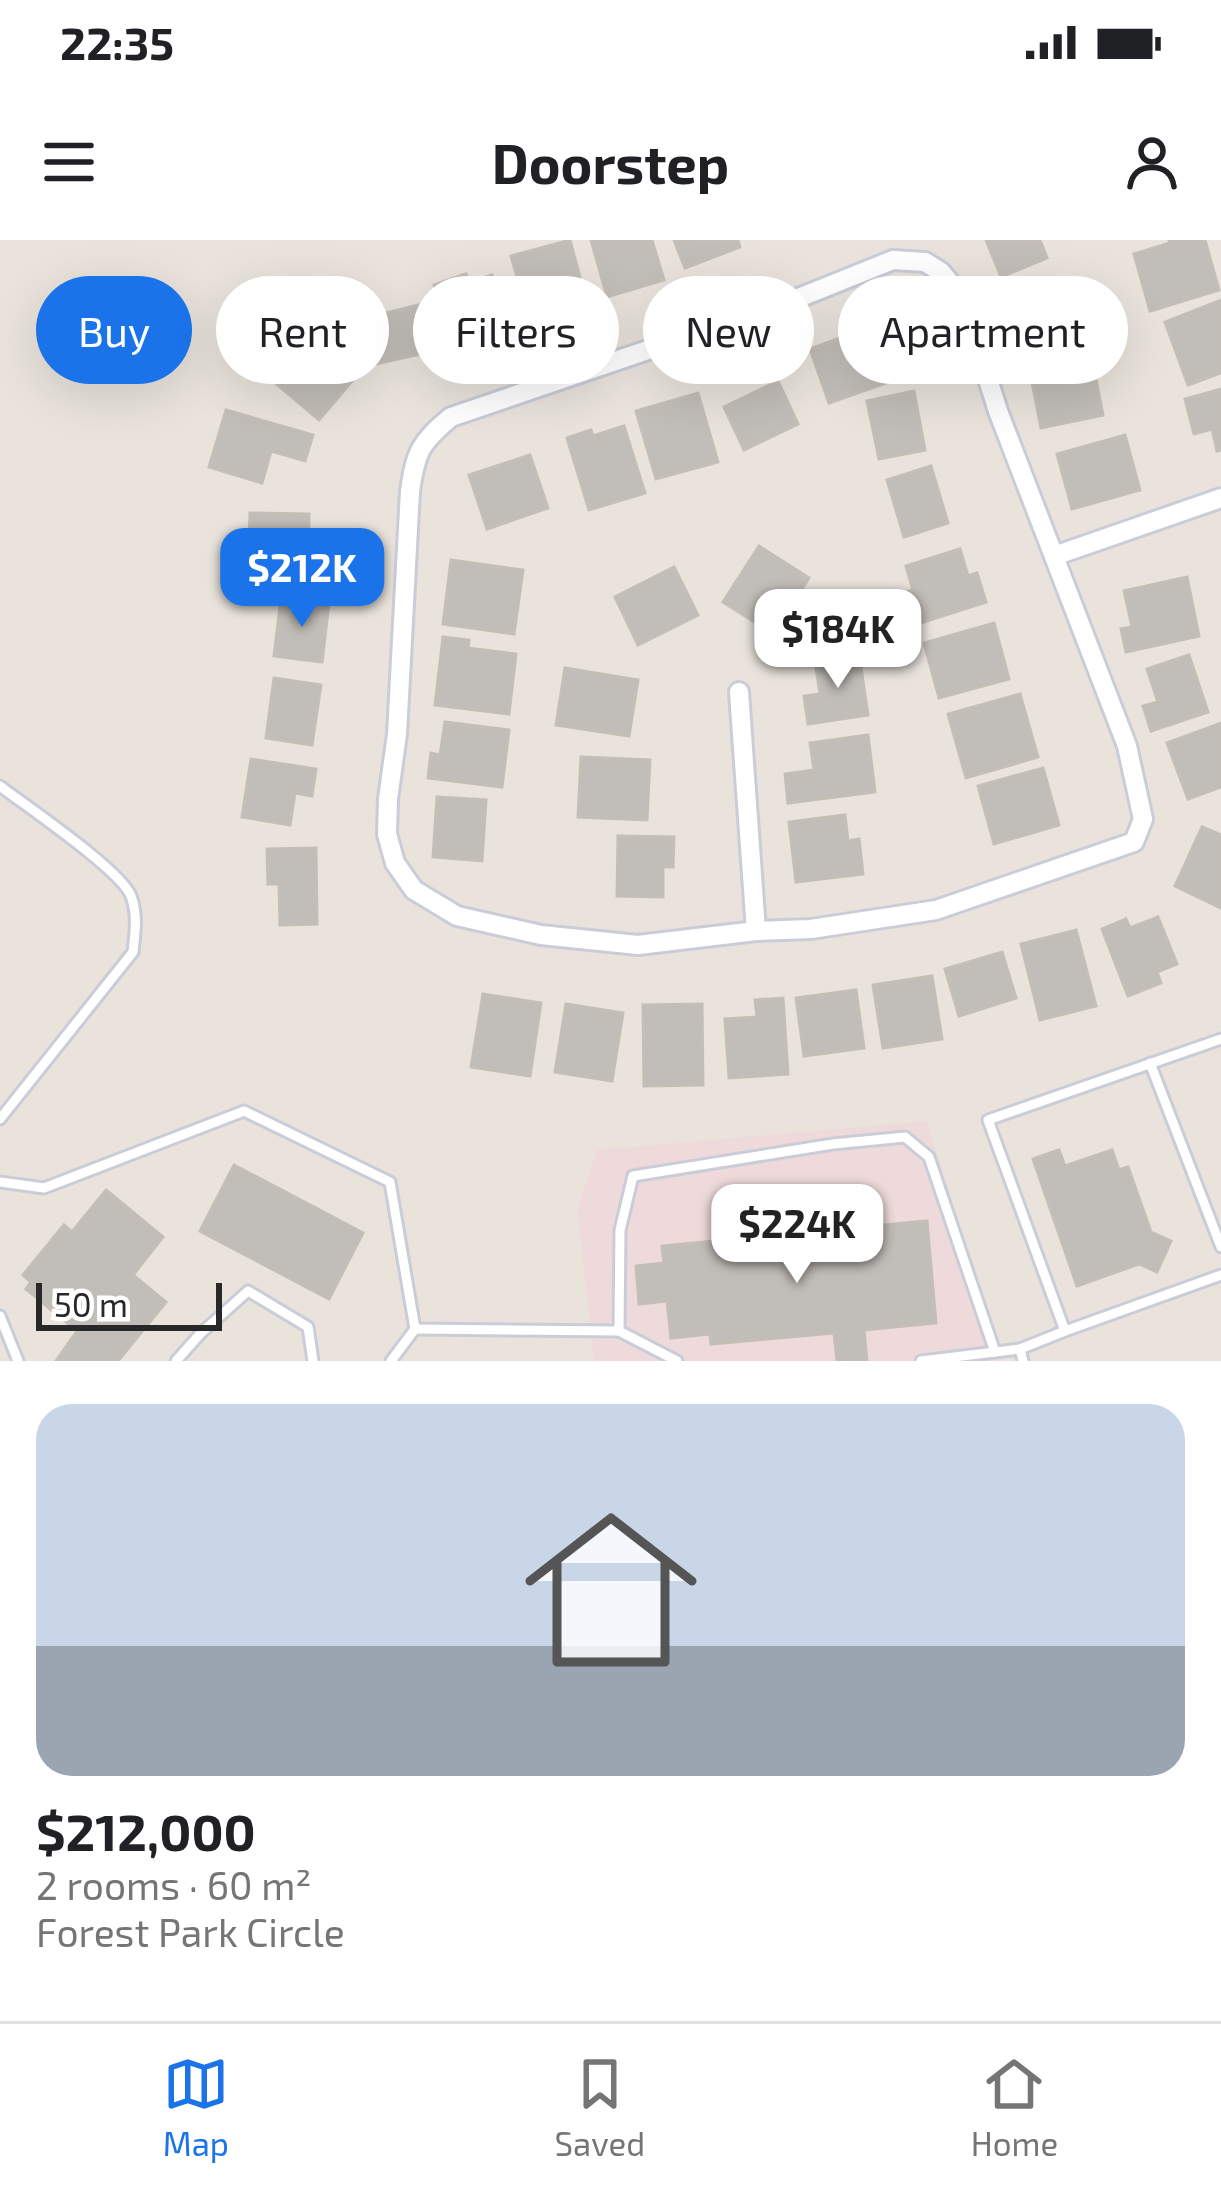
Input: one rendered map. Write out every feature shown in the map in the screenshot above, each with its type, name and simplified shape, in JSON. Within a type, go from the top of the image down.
[{"type":"street","points":[[893,260],[925,262],[953,286],[972,329],[1054,556],[1127,746],[1143,819],[1134,842],[936,910],[811,929],[638,945],[541,934],[457,916],[414,890],[394,863],[387,834],[388,799],[398,734],[414,464],[424,440],[451,417],[786,303],[893,260]]},
{"type":"street","points":[[1054,556],[1221,498]]},
{"type":"street","points":[[739,692],[756,931]]},
{"type":"lane","points":[[0,786],[110,870],[130,892],[137,922],[133,952],[0,1119]]},
{"type":"lane","points":[[1065,1331],[988,1120],[1221,1039]]},
{"type":"lane","points":[[1150,1063],[1221,1247]]},
{"type":"lane","points":[[0,1182],[44,1188],[244,1111],[390,1182],[415,1329],[391,1361]]},
{"type":"lane","points":[[619,1331],[620,1230],[633,1176],[904,1137],[928,1157],[994,1352]]},
{"type":"lane","points":[[921,1361],[1020,1348],[1221,1275]]},
{"type":"lane","points":[[176,1361],[248,1292],[308,1327],[313,1361]]},
{"type":"lane","points":[[0,1316],[18,1361]]},
{"type":"lane","points":[[415,1329],[619,1331],[677,1361]]},
{"type":"lane","points":[[1020,1348],[1023,1361]]},
{"type":"shaded area","points":[[927,1121],[1002,1361],[594,1361],[577,1209],[597,1150]]},
{"type":"building","points":[[570,240],[580,276],[517,276],[511,256]]},
{"type":"building","points":[[591,240],[652,240],[663,276],[643,276],[643,286],[619,293],[619,276],[601,276]]},
{"type":"building","points":[[674,240],[738,240],[740,247],[685,268]]},
{"type":"building","points":[[986,240],[1040,240],[1047,258],[1001,276]]},
{"type":"building","points":[[1169,240],[1205,240],[1219,290],[1150,311],[1134,254]]},
{"type":"building","points":[[1221,300],[1221,373],[1188,385],[1165,322]]},
{"type":"building","points":[[413,306],[413,356],[389,361],[389,312]]},
{"type":"building","points":[[838,339],[838,384],[883,384],[829,403],[814,348]]},
{"type":"building","points":[[277,384],[350,384],[319,420]]},
{"type":"building","points":[[779,384],[798,424],[744,450],[724,407]]},
{"type":"building","points":[[1032,384],[1097,384],[1103,415],[1041,428]]},
{"type":"building","points":[[1221,389],[1221,450],[1217,451],[1212,429],[1194,434],[1185,399]]},
{"type":"building","points":[[914,391],[925,450],[879,459],[867,401]]},
{"type":"building","points":[[698,393],[718,462],[656,479],[636,411]]},
{"type":"building","points":[[226,410],[313,435],[305,461],[271,451],[262,483],[209,467]]},
{"type":"building","points":[[624,426],[645,493],[589,510],[567,438]]},
{"type":"building","points":[[1125,435],[1140,490],[1072,509],[1057,454]]},
{"type":"building","points":[[530,455],[548,508],[487,529],[469,475]]},
{"type":"building","points":[[931,466],[948,523],[904,537],[887,480]]},
{"type":"building","points":[[250,513],[309,514],[308,584],[283,583],[284,574],[248,573]]},
{"type":"building","points":[[759,546],[809,578],[788,611],[797,617],[783,640],[723,602]]},
{"type":"building","points":[[960,549],[968,576],[977,573],[986,602],[914,625],[904,593],[913,590],[906,566]]},
{"type":"building","points":[[451,560],[523,570],[514,634],[443,624]]},
{"type":"building","points":[[674,567],[698,615],[638,645],[615,597]]},
{"type":"building","points":[[1187,577],[1199,636],[1126,652],[1121,629],[1132,627],[1124,591]]},
{"type":"building","points":[[281,598],[329,603],[322,662],[274,656]]},
{"type":"building","points":[[994,623],[1009,679],[939,698],[924,643]]},
{"type":"building","points":[[443,637],[469,640],[468,648],[516,654],[509,714],[435,705]]},
{"type":"building","points":[[859,654],[868,715],[808,724],[804,696],[820,694],[815,661]]},
{"type":"building","points":[[1189,655],[1208,712],[1151,731],[1143,706],[1158,702],[1147,669]]},
{"type":"building","points":[[565,668],[638,680],[629,736],[556,725]]},
{"type":"building","points":[[274,678],[321,685],[312,745],[266,738]]},
{"type":"building","points":[[1020,694],[1038,757],[966,778],[948,714]]},
{"type":"building","points":[[445,722],[509,730],[502,787],[428,778],[431,753],[440,755]]},
{"type":"building","points":[[1221,723],[1221,787],[1188,799],[1167,743]]},
{"type":"building","points":[[868,735],[875,792],[788,803],[785,774],[814,770],[810,743]]},
{"type":"building","points":[[581,757],[650,760],[647,820],[578,817]]},
{"type":"building","points":[[251,759],[316,769],[312,796],[295,793],[290,825],[242,817]]},
{"type":"building","points":[[1043,768],[1059,825],[994,844],[978,786]]},
{"type":"building","points":[[437,797],[486,800],[482,861],[433,857]]},
{"type":"building","points":[[845,815],[848,841],[859,839],[863,874],[796,882],[789,822]]},
{"type":"building","points":[[1202,827],[1221,835],[1221,908],[1175,886]]},
{"type":"building","points":[[618,836],[674,837],[673,867],[663,867],[663,897],[617,896]]},
{"type":"building","points":[[316,848],[317,924],[280,925],[279,884],[268,884],[267,849]]},
{"type":"building","points":[[1158,917],[1177,964],[1157,972],[1161,983],[1128,996],[1102,929],[1126,919],[1130,928]]},
{"type":"building","points":[[1076,930],[1096,1006],[1040,1020],[1021,944]]},
{"type":"building","points":[[1002,952],[1016,998],[959,1016],[945,969]]},
{"type":"building","points":[[932,976],[942,1039],[883,1048],[873,985]]},
{"type":"building","points":[[856,990],[864,1048],[804,1056],[796,998]]},
{"type":"building","points":[[483,994],[541,1003],[530,1076],[471,1067]]},
{"type":"building","points":[[783,998],[788,1074],[729,1078],[725,1019],[757,1017],[755,1000]]},
{"type":"building","points":[[566,1004],[623,1013],[612,1081],[555,1072]]},
{"type":"building","points":[[702,1004],[703,1085],[644,1086],[643,1005]]},
{"type":"building","points":[[1059,1150],[1065,1166],[1112,1150],[1119,1170],[1128,1167],[1151,1232],[1171,1241],[1157,1272],[1139,1264],[1077,1286],[1033,1159]]},
{"type":"building","points":[[234,1165],[363,1233],[329,1299],[200,1231]]},
{"type":"building","points":[[106,1190],[163,1237],[133,1275],[166,1302],[118,1361],[56,1361],[77,1331],[26,1289],[31,1282],[23,1275],[64,1225],[72,1232]]},
{"type":"building","points":[[927,1221],[936,1323],[864,1330],[867,1361],[837,1361],[834,1333],[711,1344],[710,1334],[671,1338],[667,1301],[639,1304],[636,1266],[664,1263],[662,1246]]}]
